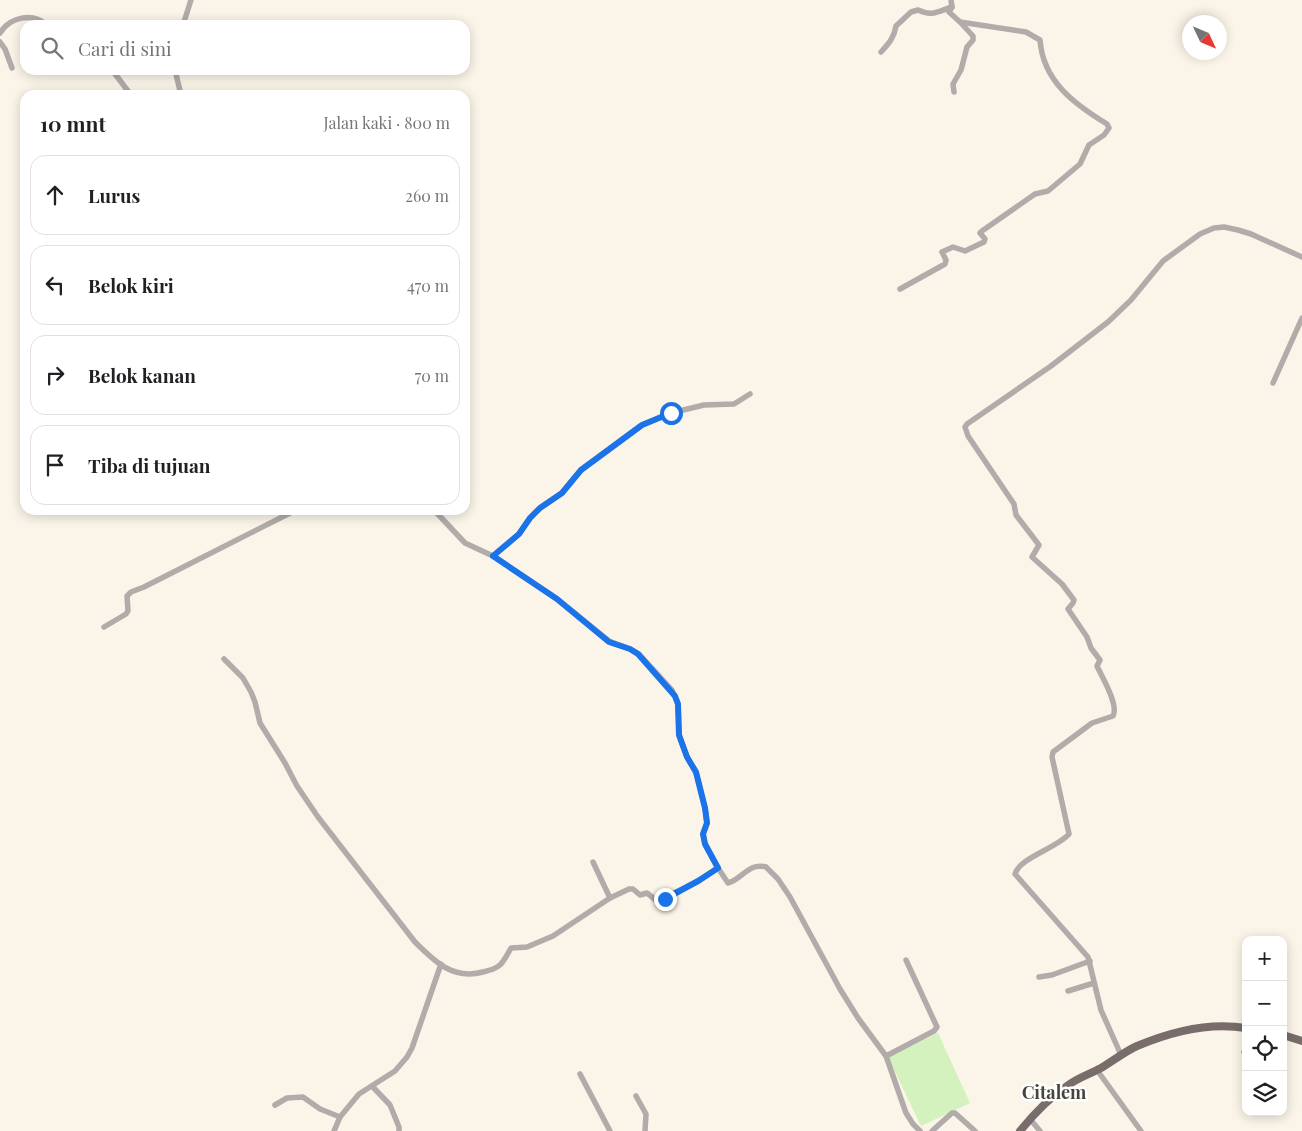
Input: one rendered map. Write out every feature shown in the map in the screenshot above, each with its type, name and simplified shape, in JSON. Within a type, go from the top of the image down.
[{"type":"main road","points":[[1020,1131],[1030,1119],[1067,1086],[1137,1047],[1168,1035],[1201,1028],[1242,1027]]},
{"type":"main road","points":[[1287,1036],[1302,1041]]},
{"type":"street","points":[[185,20],[191,0]]},
{"type":"street","points":[[952,3],[949,12],[960,22],[972,36],[973,40],[967,47],[961,70],[953,84],[954,92]]},
{"type":"street","points":[[881,52],[891,41],[895,34],[896,26],[912,12],[918,10],[926,14],[934,14],[952,3]]},
{"type":"street","points":[[0,33],[14,20],[35,18],[38,20]]},
{"type":"street","points":[[900,289],[945,264],[946,260],[942,252],[952,247],[965,250],[984,242],[980,234],[982,231],[1035,194],[1048,191],[1080,164],[1089,145],[1104,135],[1109,128],[1107,124],[1078,106],[1051,79],[1045,64],[1040,40],[1033,35],[1016,30],[960,22]]},
{"type":"street","points":[[0,42],[5,49],[12,68]]},
{"type":"street","points":[[116,75],[127,90]]},
{"type":"street","points":[[176,75],[181,90]]},
{"type":"street","points":[[1121,1056],[1101,1010],[1090,962],[1086,954],[1017,879],[1015,872],[1022,864],[1052,848],[1070,834],[1052,757],[1053,752],[1092,723],[1113,716],[1115,711],[1098,666],[1100,660],[1091,648],[1087,636],[1068,609],[1074,600],[1062,584],[1032,557],[1039,545],[1015,513],[1014,504],[968,436],[965,428],[967,424],[1051,366],[1108,322],[1131,300],[1163,261],[1200,234],[1214,228],[1224,227],[1238,230],[1302,257]]},
{"type":"street","points":[[1273,383],[1302,318]]},
{"type":"street","points":[[493,556],[519,534],[540,508],[562,493],[581,470],[642,425],[671,413],[696,407],[734,404],[750,394]]},
{"type":"street","points":[[104,627],[126,614],[128,611],[127,596],[130,592],[144,587],[286,515]]},
{"type":"street","points":[[438,515],[459,538],[493,556],[557,599],[609,642],[630,649],[638,654],[672,690],[678,704],[679,735],[687,757],[696,772],[705,808],[707,823],[703,834],[705,844],[718,868],[728,883],[735,881],[745,871],[762,866],[766,867],[778,879],[790,896],[840,989],[858,1018],[886,1056],[906,1113],[920,1131]]},
{"type":"street","points":[[224,659],[242,678],[251,692],[260,723],[285,762],[297,786],[318,817],[415,942],[426,954],[450,970],[464,975],[496,969],[502,965],[511,948],[527,947],[553,936],[621,892],[633,889],[640,895],[647,893],[657,902],[698,881],[718,868]]},
{"type":"street","points":[[593,862],[610,898]]},
{"type":"street","points":[[886,1056],[934,1031],[937,1027],[906,960]]},
{"type":"street","points":[[1039,977],[1052,975],[1090,962]]},
{"type":"street","points":[[334,1131],[340,1117],[359,1094],[395,1071],[407,1057],[412,1048],[441,964]]},
{"type":"street","points":[[1068,991],[1094,983]]},
{"type":"street","points":[[1097,1070],[1141,1131]]},
{"type":"street","points":[[580,1074],[610,1131]]},
{"type":"street","points":[[372,1086],[390,1105],[399,1131]]},
{"type":"street","points":[[274,1105],[287,1098],[296,1096],[340,1117]]},
{"type":"street","points":[[636,1096],[646,1114],[645,1131]]},
{"type":"street","points":[[932,1131],[952,1113],[955,1113],[976,1131]]},
{"type":"street","points":[[1030,1119],[1040,1131]]},
{"type":"green space","points":[[938,1033],[970,1103],[921,1126],[888,1057]]},
{"type":"district","name":"Citalem","points":[[1054,1092]]},
{"type":"route","points":[[665,899],[718,868],[706,848],[703,838],[707,823],[705,808],[696,772],[687,757],[679,735],[678,704],[672,690],[638,654],[623,646],[609,642],[568,607],[493,556],[519,534],[540,508],[562,493],[581,470],[642,425],[671,413]]}]
